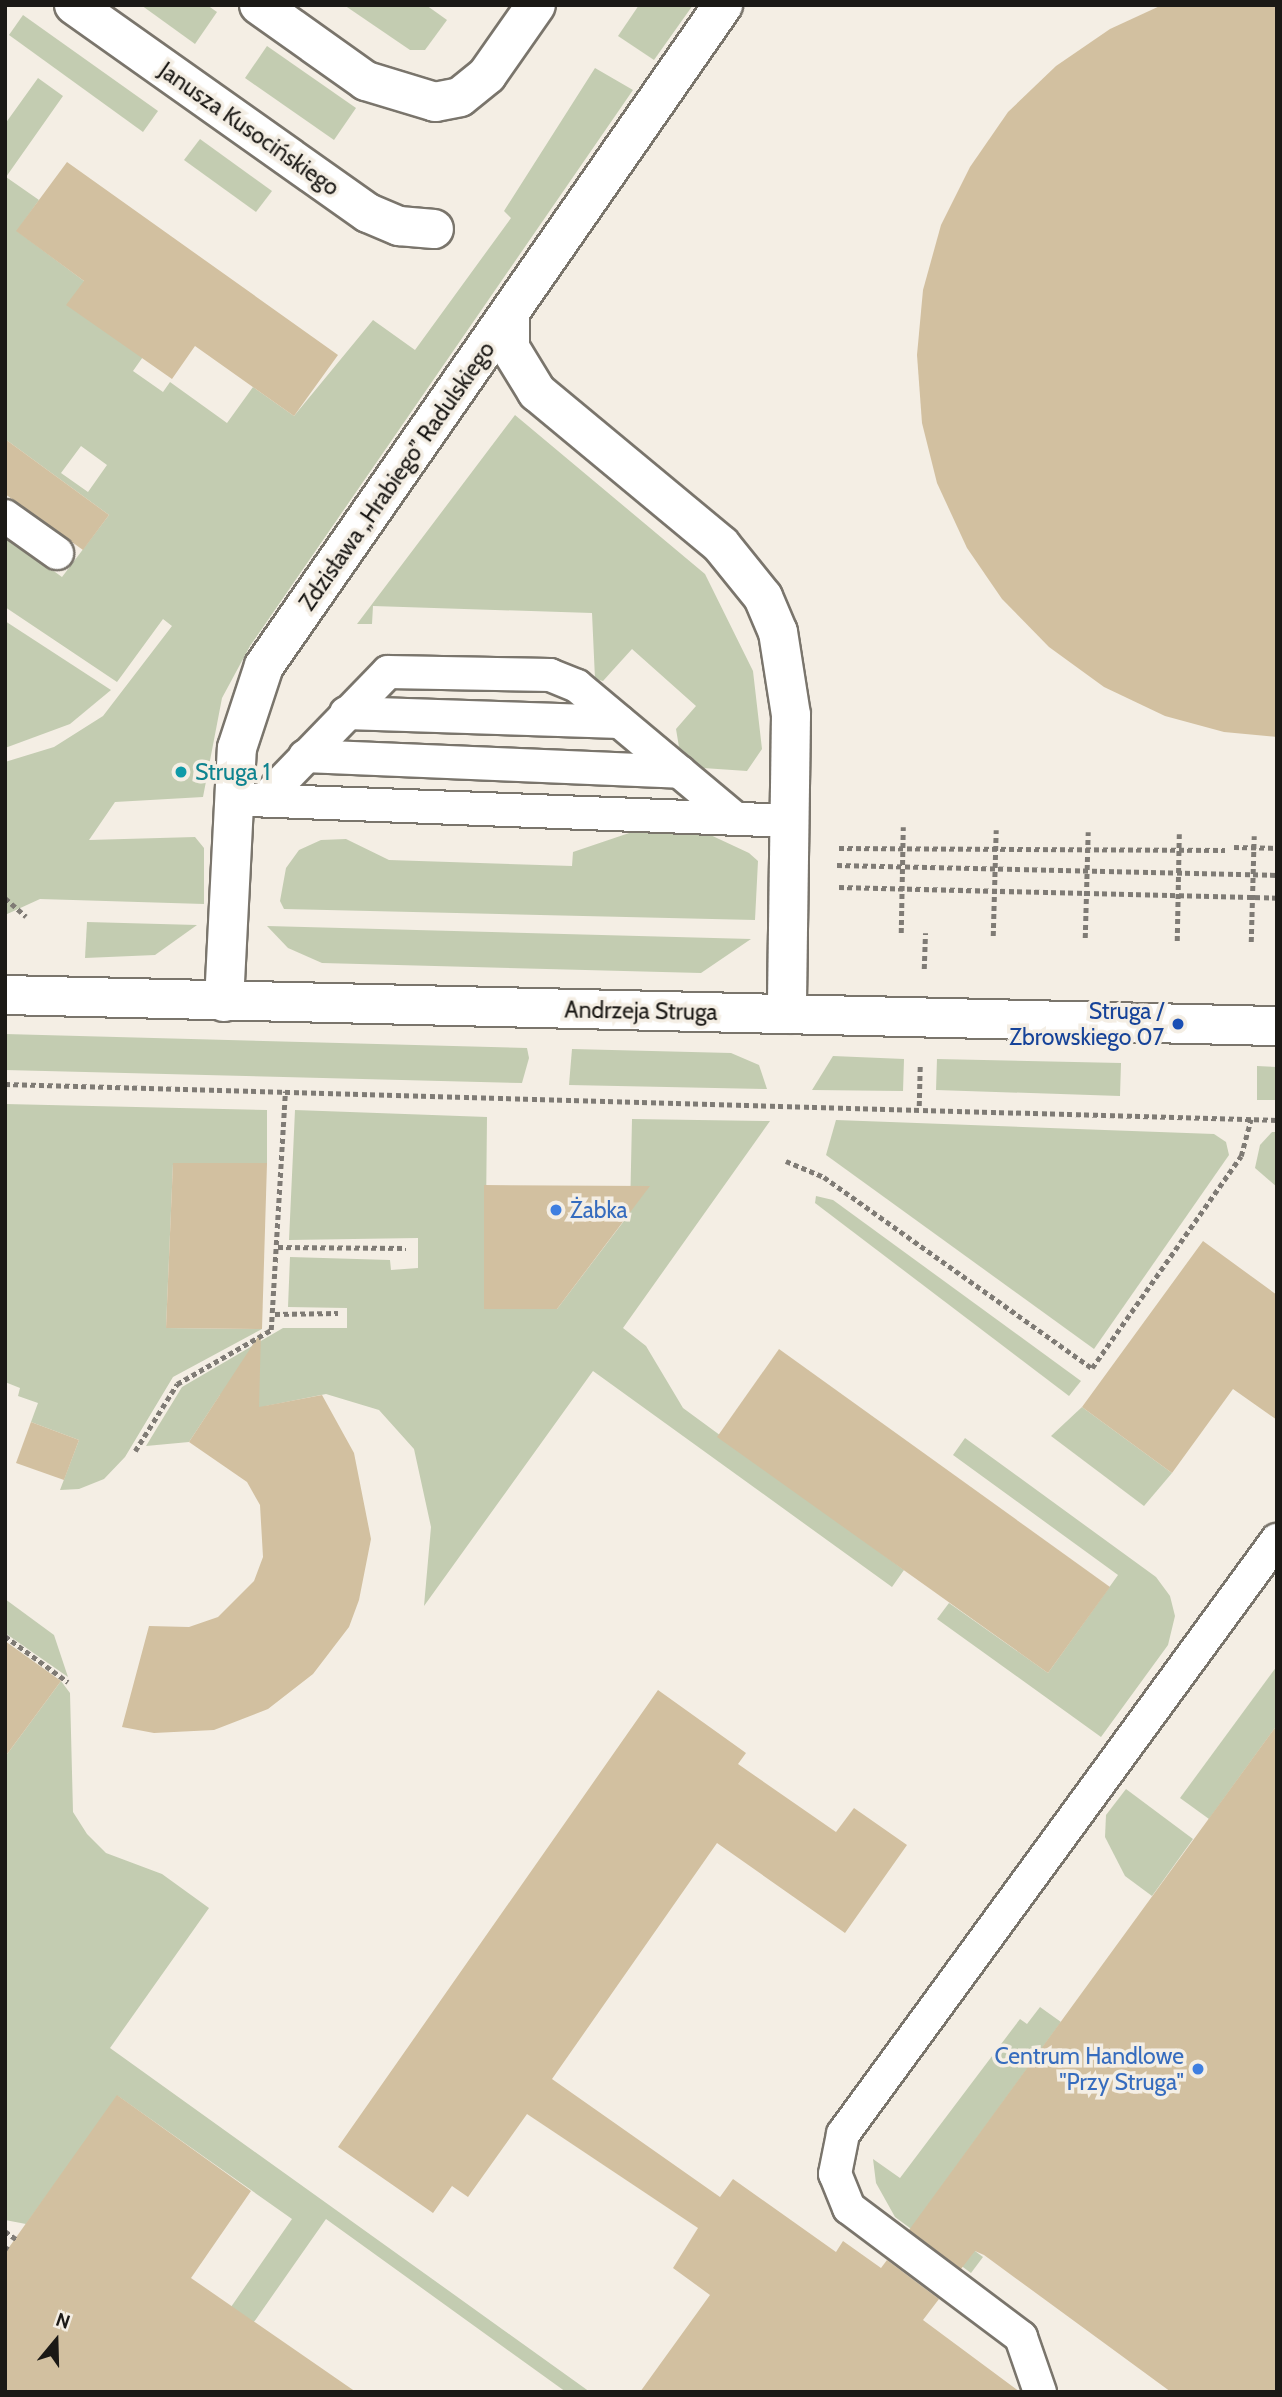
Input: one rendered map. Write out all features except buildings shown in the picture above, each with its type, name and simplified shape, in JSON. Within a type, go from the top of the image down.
[{"type":"street","name":"Janusza Kusocińskiego","points":[[74,5],[368,213],[399,226],[434,229]]},
{"type":"street","points":[[260,5],[366,81],[435,102],[460,97],[486,75],[537,5]]},
{"type":"street","name":"Zdzisława „Hrabiego” Radulskiego","points":[[224,1002],[249,800],[242,727],[264,666],[509,318],[580,204],[723,5]]},
{"type":"street","points":[[509,318],[510,348],[537,392],[721,545],[763,597],[787,668],[791,821],[787,1014]]},
{"type":"street","name":"Andrzeja Struga","points":[[5,995],[1277,1026]]},
{"type":"lane","points":[[5,516],[57,553]]},
{"type":"lane","points":[[249,800],[305,756],[388,672],[550,675],[577,686],[735,818]]},
{"type":"lane","points":[[346,713],[620,722]]},
{"type":"lane","points":[[305,756],[680,772]]},
{"type":"lane","points":[[249,800],[791,821]]},
{"type":"lane","points":[[1040,2392],[1033,2355],[1021,2337],[849,2208],[835,2174],[843,2134],[1277,1540]]},
{"type":"path","points":[[901,933],[903,827]]},
{"type":"path","points":[[993,936],[996,830]]},
{"type":"path","points":[[1085,938],[1088,832]]},
{"type":"path","points":[[1177,941],[1180,834]]},
{"type":"path","points":[[1251,943],[1254,836]]},
{"type":"path","points":[[1234,847],[1277,848]]},
{"type":"path","points":[[827,848],[995,852],[1225,849]]},
{"type":"path","points":[[789,875],[902,866],[1277,875]]},
{"type":"path","points":[[789,875],[902,889],[1277,898]]},
{"type":"path","points":[[5,898],[26,916]]},
{"type":"path","points":[[5,1084],[1277,1120]]},
{"type":"path","points":[[135,1451],[177,1384],[263,1337],[275,1314],[285,1091]]},
{"type":"path","points":[[786,1161],[824,1177],[1091,1368],[1241,1156],[1251,1119]]},
{"type":"path","points":[[278,1247],[406,1248]]},
{"type":"path","points":[[275,1314],[338,1313]]},
{"type":"path","points":[[5,1636],[68,1682]]},
{"type":"path","points":[[5,2231],[16,2239]]},
{"type":"green space","points":[[141,5],[207,5],[217,12],[195,44]]},
{"type":"green space","points":[[344,5],[426,5],[447,20],[425,50],[410,50]]},
{"type":"green space","points":[[639,5],[693,5],[654,60],[618,36]]},
{"type":"green space","points":[[23,15],[158,111],[143,132],[9,35]]},
{"type":"green space","points":[[267,46],[356,108],[334,140],[245,78]]},
{"type":"green space","points":[[595,68],[633,90],[250,646],[222,698],[203,797],[115,802],[89,840],[195,837],[204,848],[204,904],[40,899],[5,915],[5,762],[54,747],[103,716],[172,626],[163,619],[117,682],[5,607],[5,536],[62,577],[109,515],[5,439],[5,124],[38,78],[63,96],[6,177],[39,200],[17,231],[84,281],[207,266],[133,371],[163,392],[170,382],[227,423],[253,387],[294,416],[373,320],[415,350],[511,218],[504,211]],"holes":[[[81,446],[107,465],[88,492],[61,473]]]},
{"type":"green space","points":[[200,139],[272,191],[256,212],[184,160]]},
{"type":"green space","points":[[515,415],[705,574],[753,671],[762,749],[747,771],[703,768],[679,747],[676,729],[696,706],[632,649],[603,681],[595,679],[592,613],[373,606],[372,624],[357,624]]},
{"type":"green space","points":[[5,621],[111,690],[70,724],[5,748]]},
{"type":"green space","points":[[641,829],[704,832],[749,853],[758,861],[755,920],[284,909],[280,901],[286,868],[299,850],[321,840],[346,839],[389,860],[572,866],[573,852]]},
{"type":"green space","points":[[87,922],[197,925],[155,955],[85,958]]},
{"type":"green space","points":[[267,926],[751,939],[701,973],[322,963],[288,948]]},
{"type":"green space","points":[[5,1034],[527,1048],[529,1058],[522,1083],[5,1070]]},
{"type":"green space","points":[[572,1049],[731,1053],[759,1065],[767,1089],[569,1085]]},
{"type":"green space","points":[[833,1056],[904,1059],[903,1091],[812,1090]]},
{"type":"green space","points":[[937,1059],[1121,1063],[1120,1096],[936,1090]]},
{"type":"green space","points":[[1257,1066],[1277,1067],[1277,1100],[1257,1100]]},
{"type":"green space","points":[[5,1104],[267,1110],[267,1163],[173,1164],[166,1328],[262,1329],[173,1377],[125,1457],[104,1479],[79,1489],[60,1490],[79,1440],[31,1422],[38,1403],[18,1396],[20,1388],[5,1382]]},
{"type":"green space","points":[[295,1110],[487,1117],[485,1309],[557,1309],[630,1213],[632,1119],[770,1121],[623,1328],[646,1346],[683,1408],[904,1570],[892,1587],[593,1371],[424,1606],[431,1527],[414,1449],[379,1410],[326,1394],[266,1406],[271,1427],[220,1395],[189,1442],[146,1446],[182,1387],[283,1328],[347,1328],[347,1308],[288,1307],[290,1257],[390,1260],[391,1270],[418,1268],[418,1238],[289,1240]]},
{"type":"green space","points":[[836,1120],[1214,1134],[1226,1142],[1229,1155],[1094,1349],[826,1155]]},
{"type":"green space","points":[[1272,1132],[1277,1132],[1277,1187],[1255,1168],[1260,1145]]},
{"type":"green space","points":[[816,1196],[833,1200],[1081,1381],[1069,1396],[815,1203]]},
{"type":"green space","points":[[1082,1407],[1172,1473],[1144,1506],[1051,1436]]},
{"type":"green space","points":[[965,1438],[1156,1577],[1170,1596],[1175,1616],[1168,1645],[1101,1737],[937,1619],[949,1603],[1048,1673],[1118,1575],[953,1455]]},
{"type":"green space","points":[[5,1599],[54,1635],[68,1677],[5,1633]]},
{"type":"green space","points":[[1277,1666],[1277,1725],[1209,1819],[1180,1798]]},
{"type":"green space","points":[[61,1681],[70,1693],[73,1812],[87,1834],[106,1853],[162,1874],[209,1908],[110,2048],[590,2392],[566,2392],[326,2219],[205,2392],[172,2392],[292,2219],[118,2096],[26,2224],[5,2220],[5,1757]]},
{"type":"green space","points":[[1126,1789],[1193,1839],[1152,1896],[1125,1876],[1105,1837],[1106,1815]]},
{"type":"green space","points":[[1040,2007],[1061,2022],[923,2212],[983,2257],[971,2273],[895,2217],[876,2183],[873,2159],[900,2178],[1020,2019],[1027,2024]]},
{"type":"place","name":"Struga 1","points":[[181,772]]},
{"type":"place","name":"Struga / Zbrowskiego 07","points":[[1178,1024]]},
{"type":"place","name":"Żabka","points":[[556,1210]]},
{"type":"place","name":"Centrum Handlowe \"Przy Struga\"","points":[[1198,2069]]}]
